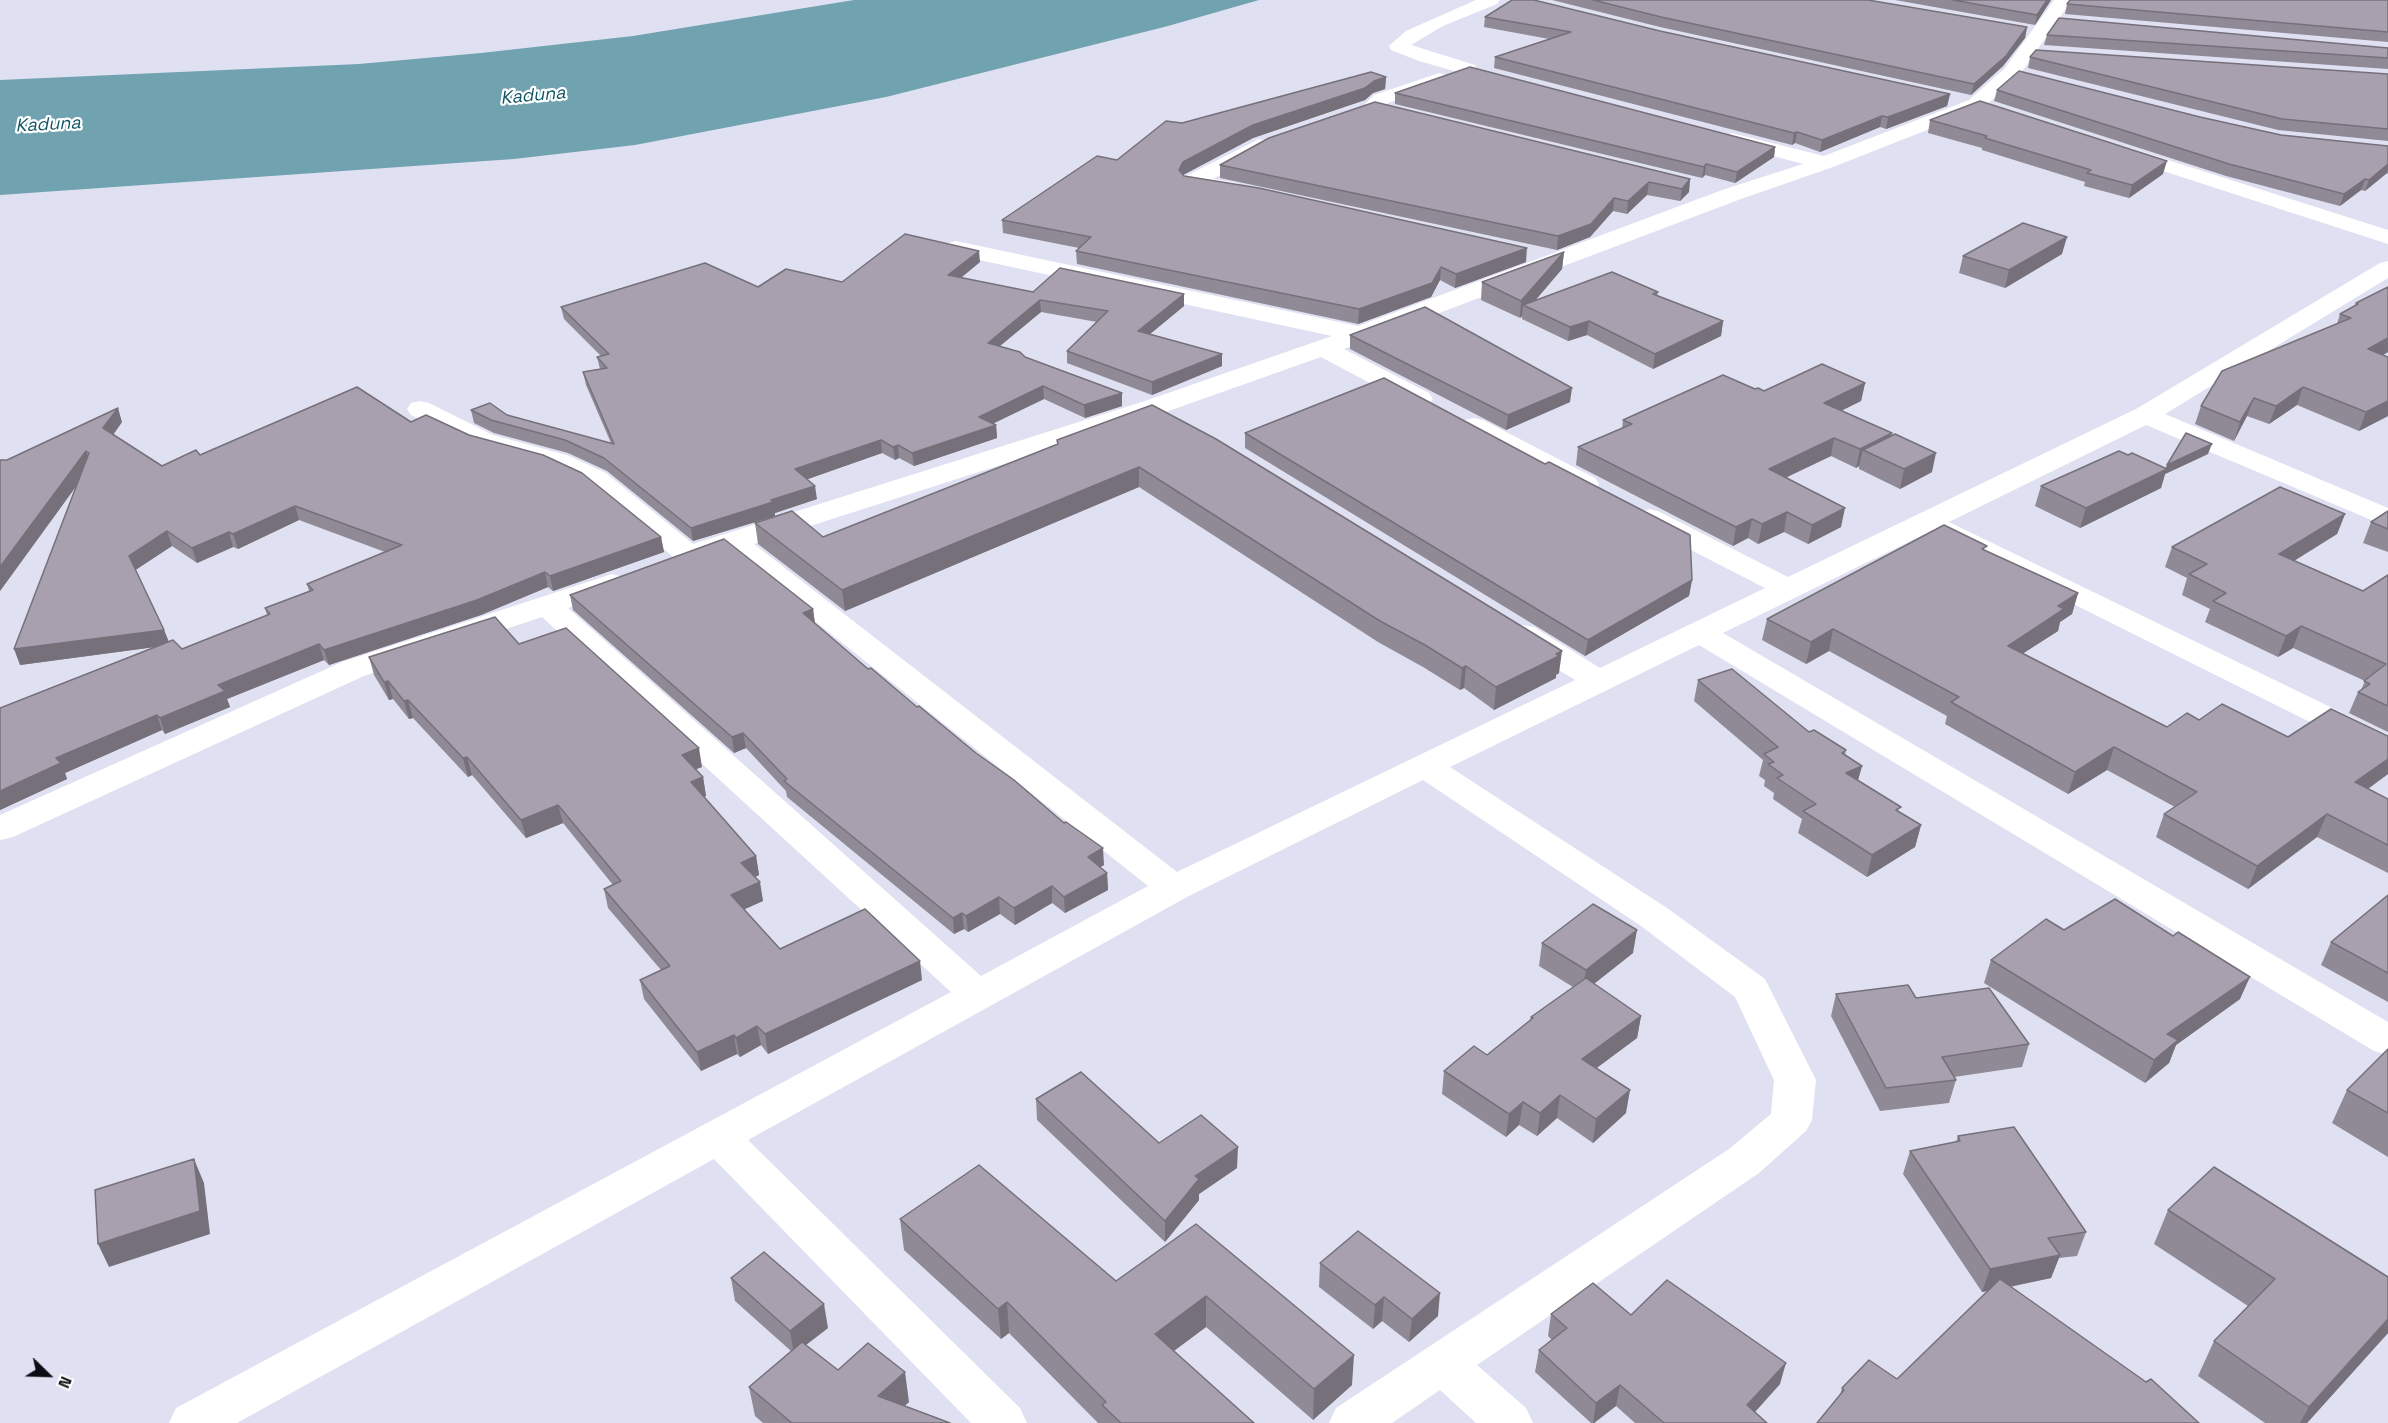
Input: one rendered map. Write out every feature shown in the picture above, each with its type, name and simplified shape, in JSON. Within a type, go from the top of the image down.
[{"type":"street","points":[[1488,75],[1426,57],[1398,45],[1437,22],[1491,0]]},
{"type":"street","points":[[420,409],[483,441],[557,461],[596,478],[677,559],[1154,407],[1323,348],[1733,194],[1987,108],[2033,48],[2062,0]]},
{"type":"street","points":[[2033,48],[2073,22]]},
{"type":"street","points":[[1350,114],[1373,106],[1381,99],[1468,69]]},
{"type":"street","points":[[1942,96],[1987,108]]},
{"type":"street","points":[[1373,106],[1404,114]]},
{"type":"street","points":[[1710,133],[1826,163]]},
{"type":"street","points":[[1248,191],[1192,182],[1272,140]]},
{"type":"street","points":[[2099,144],[2388,237]]},
{"type":"street","points":[[1699,186],[1733,194]]},
{"type":"street","points":[[956,248],[1358,334]]},
{"type":"street","points":[[1527,252],[1562,260]]},
{"type":"street","points":[[193,1423],[1174,888],[1601,682],[2145,415],[2388,268]]},
{"type":"street","points":[[1323,348],[1789,590]]},
{"type":"street","points":[[1122,395],[1154,407],[1184,426]]},
{"type":"street","points":[[2145,415],[2388,518]]},
{"type":"street","points":[[1929,521],[2388,748]]},
{"type":"street","points":[[731,540],[1174,888]]},
{"type":"street","points":[[0,829],[353,669],[548,606],[633,575]]},
{"type":"street","points":[[548,606],[978,995]]},
{"type":"street","points":[[1499,619],[1601,682]]},
{"type":"street","points":[[1700,632],[2388,1041]]},
{"type":"street","points":[[1353,1423],[1744,1161],[1791,1120],[1794,1080],[1751,989],[1654,917],[1425,766]]},
{"type":"street","points":[[719,1137],[1003,1423]]},
{"type":"street","points":[[1442,1363],[1509,1423]]},
{"type":"water","name":"Kaduna","points":[[854,0],[1259,0],[1168,26],[886,97],[635,145],[514,159],[0,195],[0,80],[359,64],[481,53],[633,36]]},
{"type":"building","points":[[1512,0],[1534,0],[1660,31],[1950,94],[1888,117],[1882,116],[1822,140],[1495,57],[1571,32],[1485,17]]},
{"type":"building","points":[[1593,0],[1868,0],[2027,27],[2006,56],[1974,84],[1661,17]]},
{"type":"building","points":[[1953,0],[2047,0],[2037,15]]},
{"type":"building","points":[[2070,0],[2388,0],[2388,32],[2067,4]]},
{"type":"building","points":[[2059,18],[2388,48],[2388,58],[2047,35]]},
{"type":"building","points":[[2036,50],[2388,74],[2388,129],[2282,119],[2030,57]]},
{"type":"building","points":[[1470,67],[1775,147],[1737,172],[1706,164],[1704,167],[1395,93]]},
{"type":"building","points":[[2019,71],[2281,135],[2388,146],[2388,164],[2369,180],[2365,179],[2344,194],[2229,164],[1997,90]]},
{"type":"building","points":[[1371,72],[1386,77],[1374,81],[1365,88],[1253,125],[1183,162],[1179,170],[1184,176],[1259,188],[1527,248],[1456,274],[1441,267],[1432,283],[1359,309],[1076,251],[1091,237],[1002,220],[1097,156],[1117,160],[1166,121],[1182,123]]},
{"type":"building","points":[[1980,101],[2167,161],[2132,185],[2087,173],[2091,170],[1930,120]]},
{"type":"building","points":[[1375,102],[1690,179],[1682,189],[1649,182],[1628,201],[1614,198],[1591,224],[1558,236],[1220,165],[1269,138]]},
{"type":"building","points":[[2023,223],[2067,237],[2009,270],[1963,256]]},
{"type":"building","points":[[905,234],[979,251],[948,275],[1033,292],[1060,268],[1184,294],[1138,331],[1222,354],[1152,382],[1067,351],[1108,311],[1040,300],[988,343],[1020,352],[1025,357],[1122,393],[1084,405],[1043,386],[979,417],[996,425],[912,453],[898,445],[893,447],[881,440],[795,469],[815,486],[691,528],[604,458],[565,440],[491,420],[471,410],[490,403],[507,415],[614,444],[583,372],[607,368],[597,357],[609,354],[561,307],[705,263],[758,287],[786,269],[842,282]]},
{"type":"building","points":[[1564,252],[1521,301],[1482,282]]},
{"type":"building","points":[[1612,272],[1658,292],[1653,294],[1723,321],[1655,354],[1589,321],[1570,327],[1523,305]]},
{"type":"building","points":[[2388,287],[2388,338],[2368,349],[2388,357],[2388,401],[2366,412],[2303,387],[2276,406],[2254,398],[2240,422],[2201,406],[2222,371],[2351,318],[2340,314]]},
{"type":"building","points":[[1425,307],[1572,388],[1508,415],[1350,335]]},
{"type":"building","points":[[1822,364],[1865,383],[1824,403],[1892,433],[1860,449],[1834,438],[1769,469],[1845,508],[1812,525],[1787,512],[1762,524],[1752,519],[1736,527],[1578,447],[1632,424],[1623,420],[1723,375],[1764,391]]},
{"type":"building","points":[[1384,378],[1545,464],[1549,462],[1690,535],[1692,580],[1588,640],[1245,433]]},
{"type":"building","points":[[357,387],[411,422],[426,415],[469,435],[543,455],[582,473],[661,537],[550,576],[545,572],[477,600],[324,650],[319,644],[218,685],[225,691],[160,718],[157,715],[56,758],[61,763],[0,791],[0,708],[173,640],[182,649],[270,614],[265,608],[313,590],[307,584],[402,545],[295,506],[233,534],[229,532],[192,548],[167,531],[129,556],[164,630],[14,649],[89,453],[86,451],[0,567],[0,460],[7,460],[118,408],[103,428],[162,466],[196,450],[200,455]]},
{"type":"building","points":[[1152,405],[1216,439],[1562,651],[1556,654],[1559,656],[1496,687],[1466,666],[1462,668],[1380,621],[1139,467],[842,590],[755,523],[792,511],[823,537],[1058,444],[1057,440]]},
{"type":"building","points":[[2186,433],[2212,444],[2167,465]]},
{"type":"building","points":[[1895,434],[1936,453],[1904,469],[1863,450]]},
{"type":"building","points":[[2119,451],[2128,455],[2132,453],[2167,469],[2086,508],[2041,486]]},
{"type":"building","points":[[2280,487],[2345,514],[2279,554],[2363,591],[2388,575],[2388,706],[2358,692],[2370,684],[2364,681],[2386,664],[2301,626],[2286,636],[2213,601],[2226,593],[2189,574],[2207,564],[2172,547]]},
{"type":"building","points":[[2388,511],[2388,529],[2371,522]]},
{"type":"building","points":[[1944,525],[1987,546],[1982,549],[2078,593],[2058,606],[2064,609],[2008,646],[2167,727],[2187,713],[2199,720],[2222,704],[2288,737],[2331,709],[2388,736],[2388,759],[2355,782],[2388,799],[2388,845],[2327,814],[2257,866],[2164,814],[2197,792],[2114,747],[2075,772],[1951,702],[1959,697],[1833,629],[1811,642],[1767,619]]},
{"type":"building","points":[[724,539],[813,609],[803,613],[868,669],[871,668],[917,707],[919,706],[976,753],[1014,780],[1064,823],[1066,822],[1103,848],[1088,857],[1107,873],[1064,897],[1052,886],[1014,908],[999,897],[966,916],[962,913],[953,918],[784,781],[787,779],[743,733],[732,737],[570,595]]},
{"type":"building","points":[[495,617],[519,644],[566,628],[699,748],[682,755],[703,777],[691,782],[756,856],[741,863],[760,882],[731,895],[780,949],[865,909],[920,961],[765,1034],[757,1026],[736,1038],[734,1035],[697,1052],[640,980],[670,966],[604,889],[621,881],[558,805],[521,820],[467,757],[463,758],[408,700],[404,701],[388,681],[384,682],[369,657]]},
{"type":"building","points":[[1732,669],[1809,732],[1814,730],[1846,750],[1842,753],[1862,766],[1846,773],[1901,807],[1896,810],[1921,825],[1872,855],[1803,811],[1816,804],[1777,778],[1783,775],[1768,764],[1774,762],[1764,754],[1778,747],[1698,680]]},
{"type":"building","points":[[2388,895],[2388,973],[2331,942]]},
{"type":"building","points":[[2115,899],[2173,936],[2178,932],[2250,977],[2167,1034],[2178,1040],[2154,1060],[1991,960],[2046,919],[2064,930]]},
{"type":"building","points":[[1593,904],[1637,930],[1586,970],[1542,943]]},
{"type":"building","points":[[1586,978],[1641,1016],[1582,1059],[1630,1090],[1596,1119],[1560,1095],[1540,1113],[1523,1102],[1509,1114],[1444,1071],[1474,1046],[1487,1055],[1533,1018],[1531,1017]]},
{"type":"building","points":[[1908,985],[1916,998],[1989,988],[2029,1044],[1942,1057],[1956,1080],[1886,1088],[1836,994]]},
{"type":"building","points":[[2388,1049],[2388,1113],[2347,1090]]},
{"type":"building","points":[[1081,1072],[1159,1143],[1201,1115],[1238,1147],[1195,1176],[1199,1179],[1165,1221],[1036,1099]]},
{"type":"building","points":[[2014,1127],[2086,1232],[2048,1238],[2060,1255],[1990,1269],[1910,1151],[1960,1141],[1958,1136]]},
{"type":"building","points":[[194,1159],[200,1211],[98,1244],[95,1190]]},
{"type":"building","points":[[979,1165],[1116,1281],[1196,1224],[1354,1355],[1314,1389],[1206,1296],[1155,1334],[1254,1423],[1121,1423],[1102,1405],[1106,1402],[1007,1302],[998,1309],[900,1219]]},
{"type":"building","points":[[2214,1167],[2388,1277],[2388,1319],[2309,1407],[2214,1341],[2275,1279],[2168,1210]]},
{"type":"building","points":[[1358,1231],[1440,1293],[1412,1319],[1384,1297],[1375,1305],[1320,1263]]},
{"type":"building","points":[[764,1252],[824,1304],[790,1331],[731,1278]]},
{"type":"building","points":[[2000,1279],[2146,1382],[2151,1379],[2199,1423],[1817,1423],[1844,1390],[1842,1388],[1869,1360],[1897,1379]]},
{"type":"building","points":[[1667,1280],[1786,1363],[1747,1405],[1767,1423],[1664,1423],[1620,1385],[1596,1403],[1539,1350],[1567,1328],[1551,1314],[1593,1283],[1631,1315]]},
{"type":"building","points":[[802,1342],[838,1370],[868,1343],[905,1372],[878,1396],[950,1423],[792,1423],[749,1387]]}]
